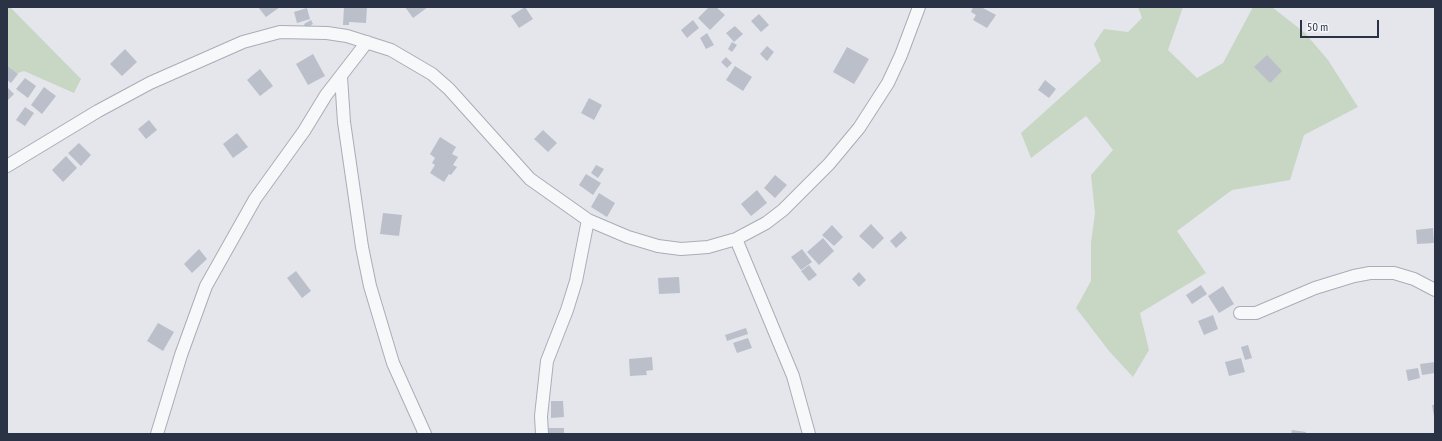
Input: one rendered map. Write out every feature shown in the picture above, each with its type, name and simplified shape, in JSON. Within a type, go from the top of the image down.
[{"type":"street","points":[[7,166],[98,111],[150,83],[244,42],[267,35],[294,31],[340,35],[367,42],[404,56],[432,74],[449,89],[530,180],[588,220],[628,237],[658,246],[681,249],[708,247],[736,239],[766,223],[783,210],[829,164],[859,128],[891,78],[919,7]]},
{"type":"street","points":[[157,434],[181,355],[206,286],[255,199],[304,131],[326,95],[342,77],[367,42]]},
{"type":"street","points":[[342,77],[344,122],[362,247],[370,286],[393,363],[425,434]]},
{"type":"street","points":[[542,434],[541,416],[546,361],[567,310],[576,281],[588,220]]},
{"type":"street","points":[[736,239],[793,376],[809,434]]},
{"type":"street","points":[[1240,313],[1256,313],[1315,288],[1354,276],[1370,273],[1394,273],[1414,279],[1435,290]]},
{"type":"green space","points":[[7,7],[10,7],[81,79],[74,93],[24,71],[7,77]]},
{"type":"green space","points":[[1138,7],[1183,7],[1168,50],[1197,78],[1223,63],[1253,7],[1272,7],[1305,33],[1328,60],[1358,107],[1304,135],[1290,180],[1232,190],[1177,231],[1206,273],[1140,313],[1149,350],[1133,377],[1109,351],[1076,308],[1091,281],[1091,243],[1095,213],[1091,175],[1113,150],[1086,116],[1031,158],[1021,133],[1101,61],[1094,44],[1104,29],[1128,32],[1142,18]]},
{"type":"building","points":[[258,7],[280,7],[266,17]]},
{"type":"building","points":[[344,7],[367,7],[366,23],[349,22],[349,25],[343,25]]},
{"type":"building","points":[[405,7],[428,7],[413,18]]},
{"type":"building","points":[[525,7],[533,19],[519,28],[511,16]]},
{"type":"building","points":[[709,7],[716,7],[725,15],[710,30],[698,18]]},
{"type":"building","points":[[973,7],[981,7],[996,15],[987,28],[973,20],[976,15],[971,12]]},
{"type":"building","points":[[307,8],[310,19],[297,23],[294,12]]},
{"type":"building","points":[[759,14],[769,25],[761,32],[751,21]]},
{"type":"building","points":[[311,20],[313,24],[306,28],[304,24]]},
{"type":"building","points":[[693,20],[699,28],[687,38],[681,30]]},
{"type":"building","points":[[735,26],[743,34],[734,42],[726,33]]},
{"type":"building","points":[[707,33],[714,45],[706,49],[700,38]]},
{"type":"building","points":[[732,42],[737,45],[732,52],[728,49]]},
{"type":"building","points":[[767,46],[774,52],[767,61],[760,54]]},
{"type":"building","points":[[847,47],[869,59],[854,84],[833,72]]},
{"type":"building","points":[[125,49],[137,62],[122,76],[110,64]]},
{"type":"building","points":[[313,54],[325,76],[308,85],[296,64]]},
{"type":"building","points":[[1267,55],[1282,71],[1270,83],[1254,67]]},
{"type":"building","points":[[726,57],[732,63],[727,68],[721,62]]},
{"type":"building","points":[[7,66],[18,74],[11,83],[7,80]]},
{"type":"building","points":[[735,66],[752,77],[743,91],[726,80]]},
{"type":"building","points":[[260,69],[273,86],[260,96],[247,80]]},
{"type":"building","points":[[25,78],[36,86],[28,98],[16,89]]},
{"type":"building","points":[[1045,80],[1056,89],[1049,98],[1038,90]]},
{"type":"building","points":[[7,87],[14,94],[7,101]]},
{"type":"building","points":[[44,87],[56,96],[42,114],[31,105]]},
{"type":"building","points":[[589,98],[602,105],[594,120],[581,113]]},
{"type":"building","points":[[25,107],[34,113],[25,126],[16,120]]},
{"type":"building","points":[[149,120],[157,130],[146,139],[138,129]]},
{"type":"building","points":[[543,130],[557,143],[548,152],[534,139]]},
{"type":"building","points":[[237,133],[248,147],[233,158],[223,144]]},
{"type":"building","points":[[440,137],[456,147],[452,154],[458,157],[453,165],[457,167],[451,175],[449,174],[444,182],[430,173],[435,165],[432,163],[435,158],[430,154]]},
{"type":"building","points":[[79,143],[91,155],[81,166],[68,153]]},
{"type":"building","points":[[66,156],[77,168],[63,182],[52,170]]},
{"type":"building","points":[[596,165],[604,169],[598,178],[591,173]]},
{"type":"building","points":[[586,174],[601,183],[593,195],[579,185]]},
{"type":"building","points":[[775,175],[787,185],[775,198],[764,188]]},
{"type":"building","points":[[757,190],[767,203],[751,216],[741,204]]},
{"type":"building","points":[[599,193],[615,203],[607,217],[591,207]]},
{"type":"building","points":[[383,213],[402,215],[399,236],[380,234]]},
{"type":"building","points":[[871,224],[884,238],[873,249],[859,236]]},
{"type":"building","points":[[832,225],[843,237],[834,246],[822,235]]},
{"type":"building","points":[[1433,228],[1434,243],[1417,244],[1416,230]]},
{"type":"building","points":[[901,231],[907,238],[896,248],[890,241]]},
{"type":"building","points":[[823,238],[834,251],[819,265],[807,252]]},
{"type":"building","points":[[199,249],[207,259],[192,273],[184,264]]},
{"type":"building","points":[[802,249],[812,262],[801,270],[791,257]]},
{"type":"building","points":[[809,265],[817,275],[809,281],[801,271]]},
{"type":"building","points":[[296,271],[311,291],[302,298],[287,278]]},
{"type":"building","points":[[859,272],[866,280],[859,287],[852,279]]},
{"type":"building","points":[[679,277],[680,293],[659,294],[658,278]]},
{"type":"building","points":[[1201,285],[1207,294],[1192,304],[1186,295]]},
{"type":"building","points":[[1223,286],[1234,304],[1219,313],[1208,296]]},
{"type":"building","points":[[1213,315],[1218,329],[1204,335],[1198,321]]},
{"type":"building","points":[[158,323],[174,332],[163,351],[147,341]]},
{"type":"building","points":[[746,328],[748,334],[727,341],[725,335]]},
{"type":"building","points":[[748,338],[752,348],[737,353],[733,343]]},
{"type":"building","points":[[1248,345],[1252,358],[1245,360],[1241,347]]},
{"type":"building","points":[[652,357],[653,370],[646,371],[647,375],[630,376],[629,359]]},
{"type":"building","points":[[1241,358],[1245,372],[1229,376],[1225,362]]},
{"type":"building","points":[[1435,362],[1435,373],[1422,375],[1420,364]]},
{"type":"building","points":[[1418,368],[1420,378],[1408,381],[1406,370]]},
{"type":"building","points":[[551,401],[563,401],[564,417],[551,418]]},
{"type":"building","points":[[1432,405],[1435,405],[1435,417],[1434,417]]},
{"type":"building","points":[[544,428],[564,428],[564,434],[544,434]]},
{"type":"building","points":[[1292,430],[1306,432],[1306,434],[1291,434]]}]
